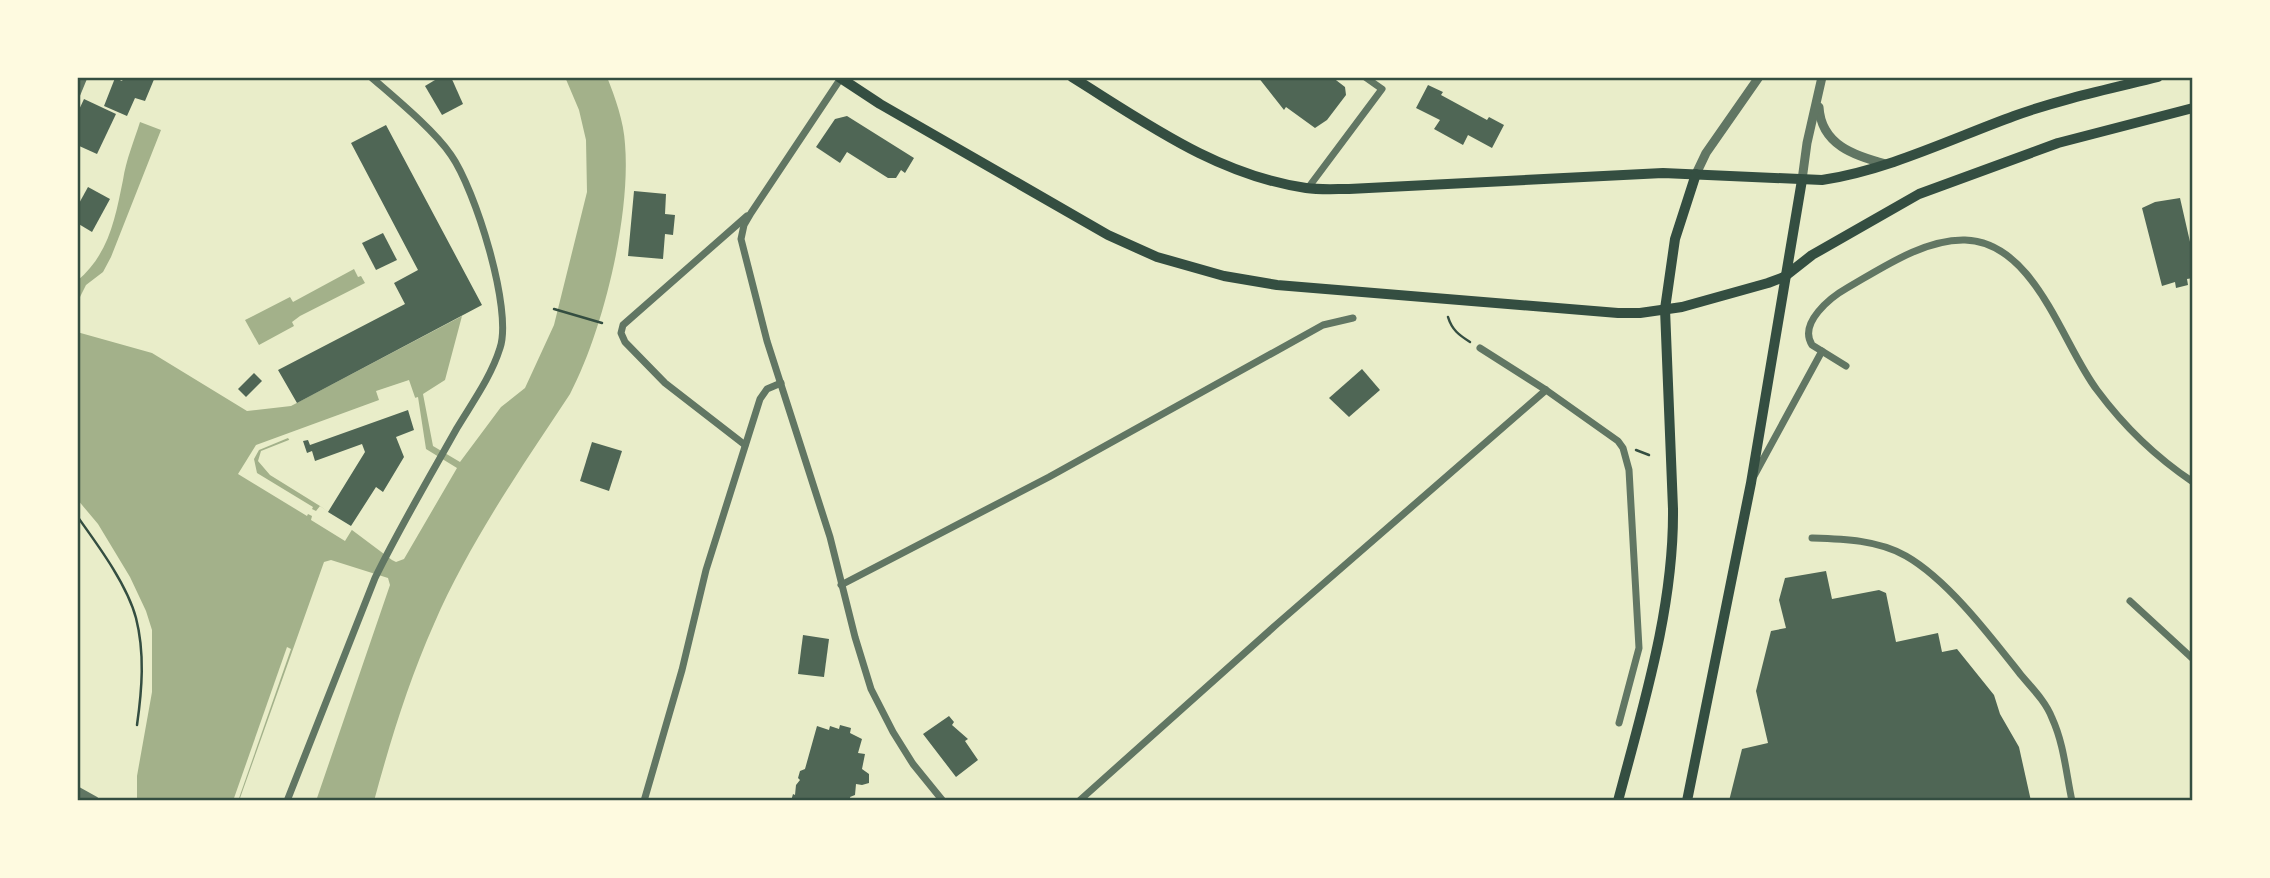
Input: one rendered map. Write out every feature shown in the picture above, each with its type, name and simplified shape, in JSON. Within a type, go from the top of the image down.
[{"type":"main road","points":[[840,77],[880,104],[1108,235],[1157,257],[1224,276],[1277,285],[1577,311],[1637,313],[1706,301],[1784,277],[1812,255],[1919,194],[2058,143],[2193,108]]},
{"type":"main road","points":[[1072,77],[1147,125],[1214,161],[1245,173],[1308,188],[1398,187],[1663,173],[1802,180],[1847,176],[2054,103],[2158,77]]},
{"type":"main road","points":[[1618,801],[1655,655],[1668,589],[1673,542],[1665,309],[1675,239],[1696,174]]},
{"type":"main road","points":[[1687,801],[1751,483],[1802,180]]},
{"type":"street","points":[[77,94],[84,77]]},
{"type":"street","points":[[287,801],[375,578],[493,367],[501,346],[503,318],[489,251],[460,171],[450,154],[410,112],[371,77]]},
{"type":"street","points":[[840,77],[751,213],[744,225],[741,239],[767,341],[830,537],[871,688],[892,732],[913,764],[943,801]]},
{"type":"street","points":[[1308,188],[1382,89],[1366,77]]},
{"type":"street","points":[[1696,174],[1706,153],[1759,77]]},
{"type":"street","points":[[1802,180],[1805,152],[1822,77]]},
{"type":"street","points":[[1818,99],[1822,126],[1834,142],[1850,153],[1886,164]]},
{"type":"street","points":[[745,445],[665,383],[625,342],[621,333],[623,325],[751,213]]},
{"type":"street","points":[[1846,366],[1810,342],[1809,332],[1813,321],[1827,303],[1875,272],[1921,250],[1945,242],[1967,240],[1995,250],[2023,271],[2045,298],[2074,354],[2098,391],[2149,446],[2193,482]]},
{"type":"street","points":[[841,585],[1049,477],[1323,325],[1353,318]]},
{"type":"street","points":[[1480,348],[1546,390],[1618,441],[1623,448],[1629,470],[1639,648],[1619,723]]},
{"type":"street","points":[[1751,483],[1822,351]]},
{"type":"street","points":[[644,801],[682,670],[706,570],[760,399],[767,389],[781,383]]},
{"type":"street","points":[[1079,801],[1546,390]]},
{"type":"street","points":[[1812,538],[1858,541],[1895,551],[1939,581],[1994,641],[2052,715],[2060,739],[2072,801]]},
{"type":"street","points":[[2130,601],[2193,659]]},
{"type":"street","points":[[77,791],[95,801]]},
{"type":"path","points":[[554,309],[602,323]]},
{"type":"path","points":[[1448,317],[1457,334],[1480,348]]},
{"type":"path","points":[[77,516],[127,594],[136,615],[142,663],[137,725]]},
{"type":"shaded area","points":[[565,77],[607,77],[623,127],[626,173],[619,238],[603,306],[582,368],[570,394],[497,506],[448,594],[408,689],[374,801],[316,801],[390,585],[388,578],[331,560],[324,562],[239,801],[137,801],[137,776],[152,692],[152,630],[130,577],[98,524],[77,499],[77,332],[152,353],[247,411],[291,406],[462,316],[445,380],[423,394],[433,446],[460,462],[501,407],[525,388],[554,325],[587,192],[586,140],[579,110]],"holes":[[[418,397],[426,449],[457,468],[404,559],[396,562],[320,506],[270,475],[258,461],[261,451],[342,419]]]},
{"type":"shaded area","points":[[140,122],[161,130],[111,257],[103,272],[86,285],[77,303],[77,281],[97,259],[109,235],[126,165]]},
{"type":"shaded area","points":[[354,269],[365,283],[300,316],[292,322],[294,326],[259,345],[245,320],[290,297],[293,302]]},
{"type":"pier","points":[[409,380],[418,406],[416,401],[412,401],[343,422],[306,437],[305,435],[290,441],[288,438],[259,450],[254,459],[257,473],[313,507],[312,509],[316,511],[320,506],[353,528],[345,541],[311,520],[312,516],[307,516],[238,474],[256,445],[379,400],[376,391]]},
{"type":"pier","points":[[287,647],[291,649],[238,801],[233,801]]},
{"type":"building","points":[[124,77],[155,77],[145,101],[135,98],[127,116],[104,106],[115,78],[122,81]]},
{"type":"building","points":[[440,77],[451,77],[463,104],[442,115],[425,86]]},
{"type":"building","points":[[1258,77],[1332,77],[1345,87],[1346,95],[1327,120],[1315,128],[1286,107],[1284,110]]},
{"type":"building","points":[[1428,85],[1487,120],[1489,117],[1504,125],[1492,148],[1468,135],[1463,145],[1434,129],[1440,120],[1416,108]]},
{"type":"building","points":[[84,99],[116,114],[97,154],[77,145],[77,114]]},
{"type":"building","points":[[847,116],[914,158],[905,173],[901,170],[896,178],[888,178],[847,152],[840,163],[816,147],[835,119]]},
{"type":"building","points":[[386,125],[482,305],[297,403],[278,370],[405,304],[394,283],[418,270],[351,143]]},
{"type":"building","points":[[88,187],[110,199],[92,232],[77,223],[77,207]]},
{"type":"building","points":[[634,191],[666,194],[665,214],[675,215],[673,235],[665,234],[663,259],[628,256]]},
{"type":"building","points":[[2180,198],[2193,255],[2193,278],[2187,279],[2188,285],[2176,288],[2175,282],[2162,286],[2142,208],[2155,202]]},
{"type":"building","points":[[383,233],[397,260],[376,270],[362,243]]},
{"type":"building","points":[[1362,369],[1380,390],[1349,417],[1329,398]]},
{"type":"building","points":[[254,373],[262,381],[246,397],[238,389]]},
{"type":"building","points":[[408,410],[414,430],[396,437],[404,457],[383,492],[376,487],[351,526],[328,512],[365,452],[362,444],[315,461],[312,451],[307,453],[303,441],[308,440],[310,445]]},
{"type":"building","points":[[592,442],[622,451],[609,491],[580,481]]},
{"type":"building","points":[[1826,571],[1832,599],[1879,590],[1886,593],[1896,642],[1938,633],[1942,652],[1957,649],[1994,695],[2000,714],[2019,747],[2031,801],[1729,801],[1742,749],[1768,743],[1756,691],[1771,631],[1786,628],[1779,600],[1785,578]]},
{"type":"building","points":[[803,635],[829,639],[824,677],[798,674]]},
{"type":"building","points":[[949,716],[954,722],[952,725],[968,739],[965,741],[978,760],[956,777],[923,734]]},
{"type":"building","points":[[840,725],[851,728],[850,733],[862,739],[858,753],[865,754],[862,769],[869,774],[869,783],[856,784],[855,795],[850,797],[851,801],[791,801],[800,780],[800,771],[805,769],[817,726],[829,730],[830,726],[839,729]]}]
